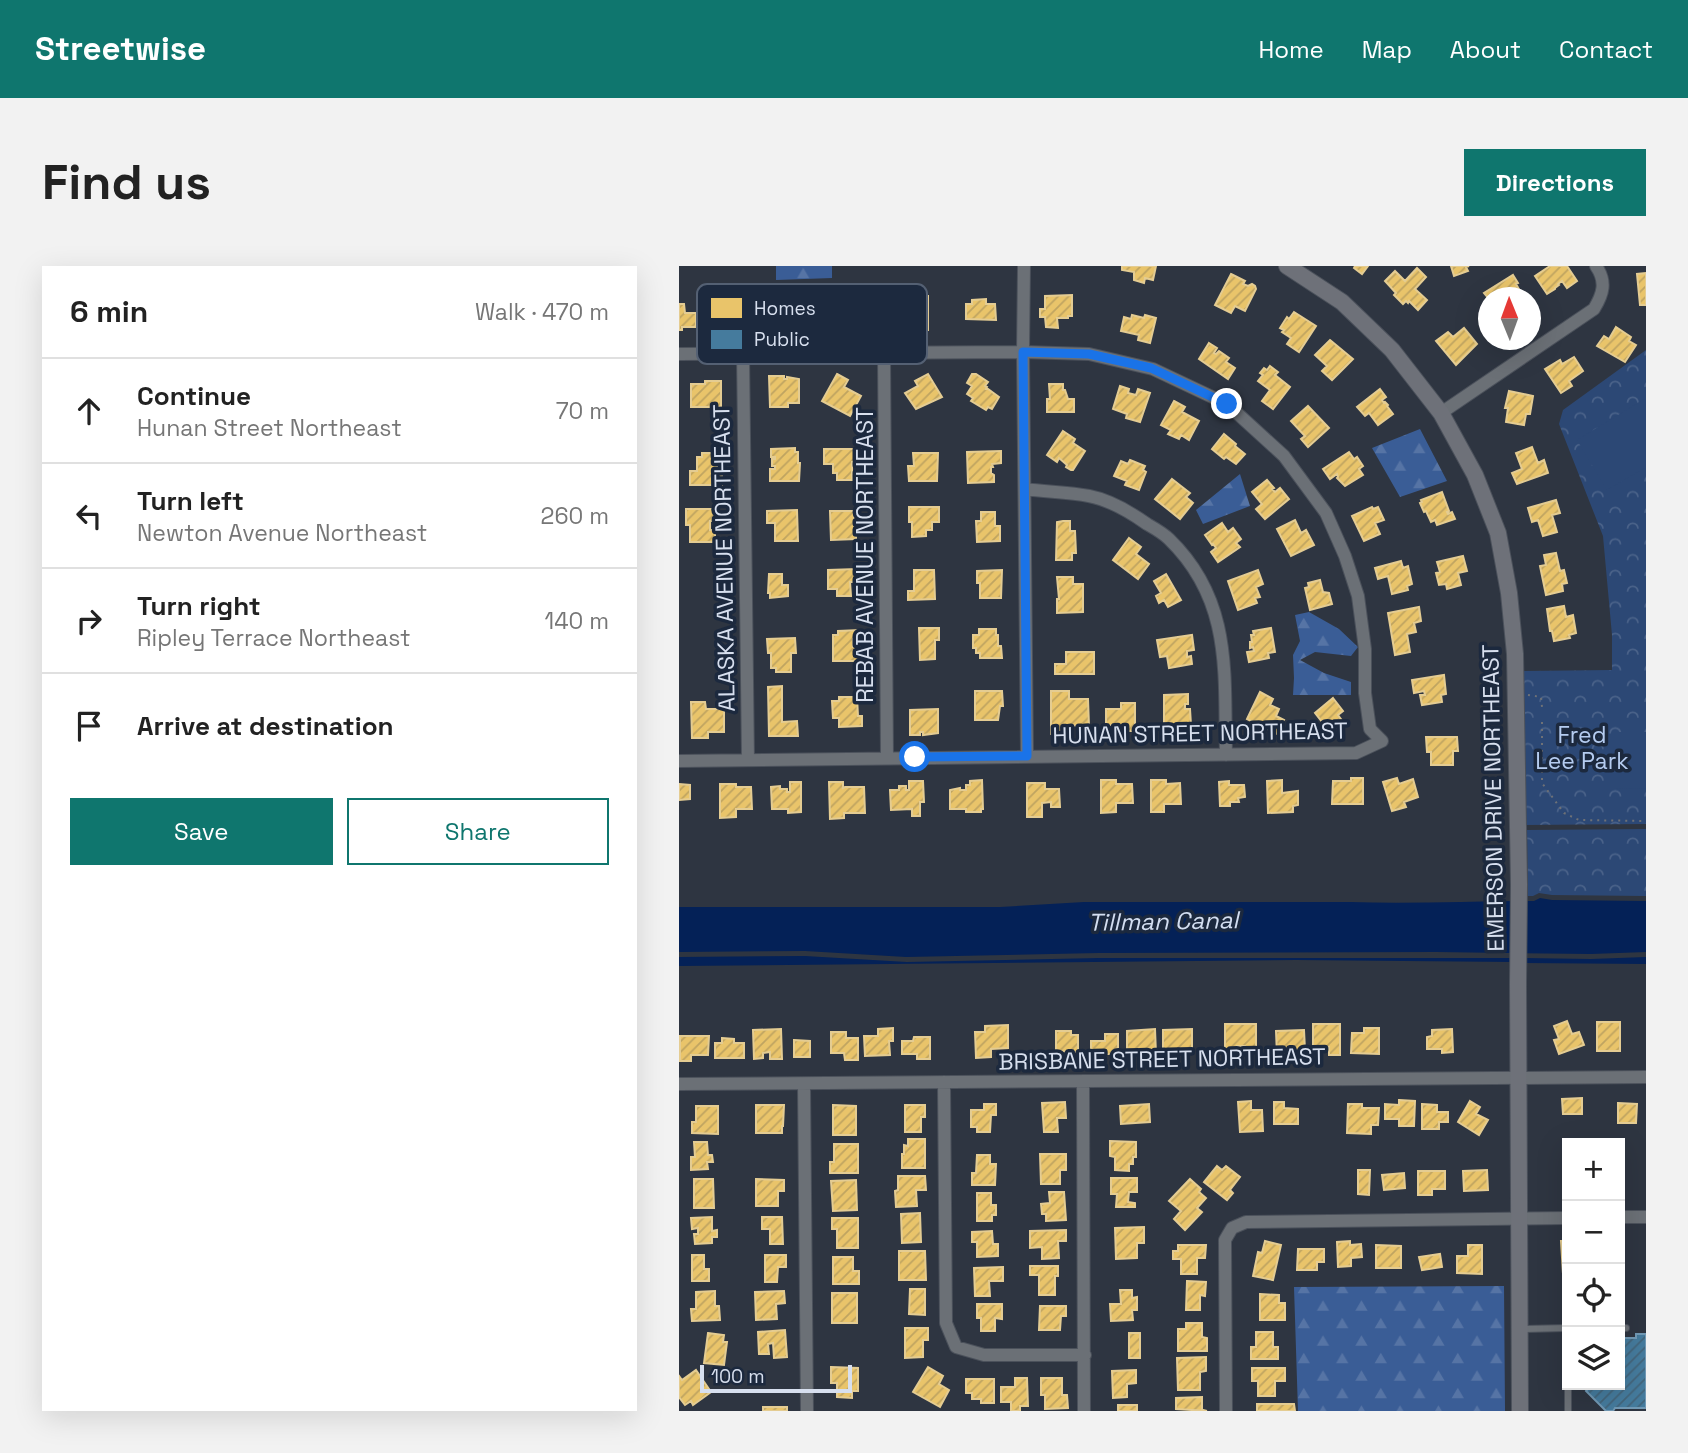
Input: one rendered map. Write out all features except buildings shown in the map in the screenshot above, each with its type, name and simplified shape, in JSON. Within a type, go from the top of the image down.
[{"type":"street","points":[[1024,266],[1027,756]]},
{"type":"street","name":"EMERSON DRIVE NORTHEAST","points":[[1287,266],[1342,302],[1392,350],[1441,413],[1475,475],[1498,533],[1509,593],[1515,654],[1519,885],[1520,1411]]},
{"type":"street","points":[[1441,413],[1594,309],[1602,294],[1602,275],[1596,266]]},
{"type":"street","points":[[927,353],[1023,352]]},
{"type":"street","name":"HUNAN STREET NORTHEAST","points":[[679,761],[1356,753],[1382,741],[1370,729],[1365,649],[1358,596],[1345,556],[1326,513],[1284,456],[1227,404],[1153,369],[1089,354],[1023,352]]},
{"type":"street","points":[[679,354],[697,354]]},
{"type":"street","name":"ALASKA AVENUE NORTHEAST","points":[[743,364],[748,761]]},
{"type":"street","name":"REBAB AVENUE NORTHEAST","points":[[884,364],[887,758]]},
{"type":"street","points":[[1025,489],[1091,496],[1128,511],[1168,538],[1197,572],[1217,617],[1224,655],[1226,755]]},
{"type":"street","name":"BRISBANE STREET NORTHEAST","points":[[679,1084],[1646,1077]]},
{"type":"street","points":[[1083,1081],[1084,1411]]},
{"type":"street","points":[[944,1083],[946,1323],[956,1347],[984,1355],[1085,1355]]},
{"type":"street","points":[[804,1084],[807,1411]]},
{"type":"street","points":[[1625,1217],[1646,1217]]},
{"type":"street","points":[[1226,1411],[1225,1240],[1232,1228],[1246,1222],[1562,1218]]},
{"type":"lane","points":[[1520,1329],[1562,1328]]},
{"type":"lane","points":[[1568,1390],[1568,1411]]},
{"type":"path","points":[[1522,695],[1541,697],[1542,707]]},
{"type":"path","points":[[1542,722],[1542,783],[1565,813],[1579,820],[1646,821]]},
{"type":"green space","points":[[776,266],[832,266],[832,278],[776,280]]},
{"type":"green space","name":"Fred Lee Park","points":[[1646,350],[1646,824],[1518,825],[1517,671],[1612,670],[1612,635],[1603,536],[1559,424],[1563,410]]},
{"type":"green space","points":[[1646,398],[1646,467],[1607,490],[1577,440]]},
{"type":"green space","points":[[1420,429],[1447,481],[1400,497],[1372,448]]},
{"type":"green space","points":[[1240,474],[1250,506],[1203,524],[1196,510]]},
{"type":"green space","points":[[1309,612],[1339,629],[1358,647],[1351,656],[1315,652],[1300,660],[1324,673],[1351,682],[1351,695],[1293,695],[1293,655],[1300,641],[1295,615]]},
{"type":"green space","points":[[1616,732],[1646,732],[1646,788],[1616,789]]},
{"type":"green space","points":[[1646,829],[1646,896],[1539,893],[1528,896],[1527,830]]},
{"type":"green space","points":[[1504,1286],[1505,1411],[1298,1411],[1294,1287]]},
{"type":"water","name":"Tillman Canal","points":[[1540,898],[1646,901],[1646,952],[1099,953],[906,957],[805,951],[679,952],[679,907],[1000,907],[1084,902],[1419,903],[1534,901]]},
{"type":"water","points":[[805,956],[907,962],[1099,958],[1513,958],[1513,962],[1296,960],[679,966],[679,957]]},
{"type":"water","points":[[1646,957],[1646,964],[1523,963],[1523,958]]},
{"type":"route","points":[[915,757],[1027,756],[1023,352],[1089,354],[1151,368],[1227,404]]}]
